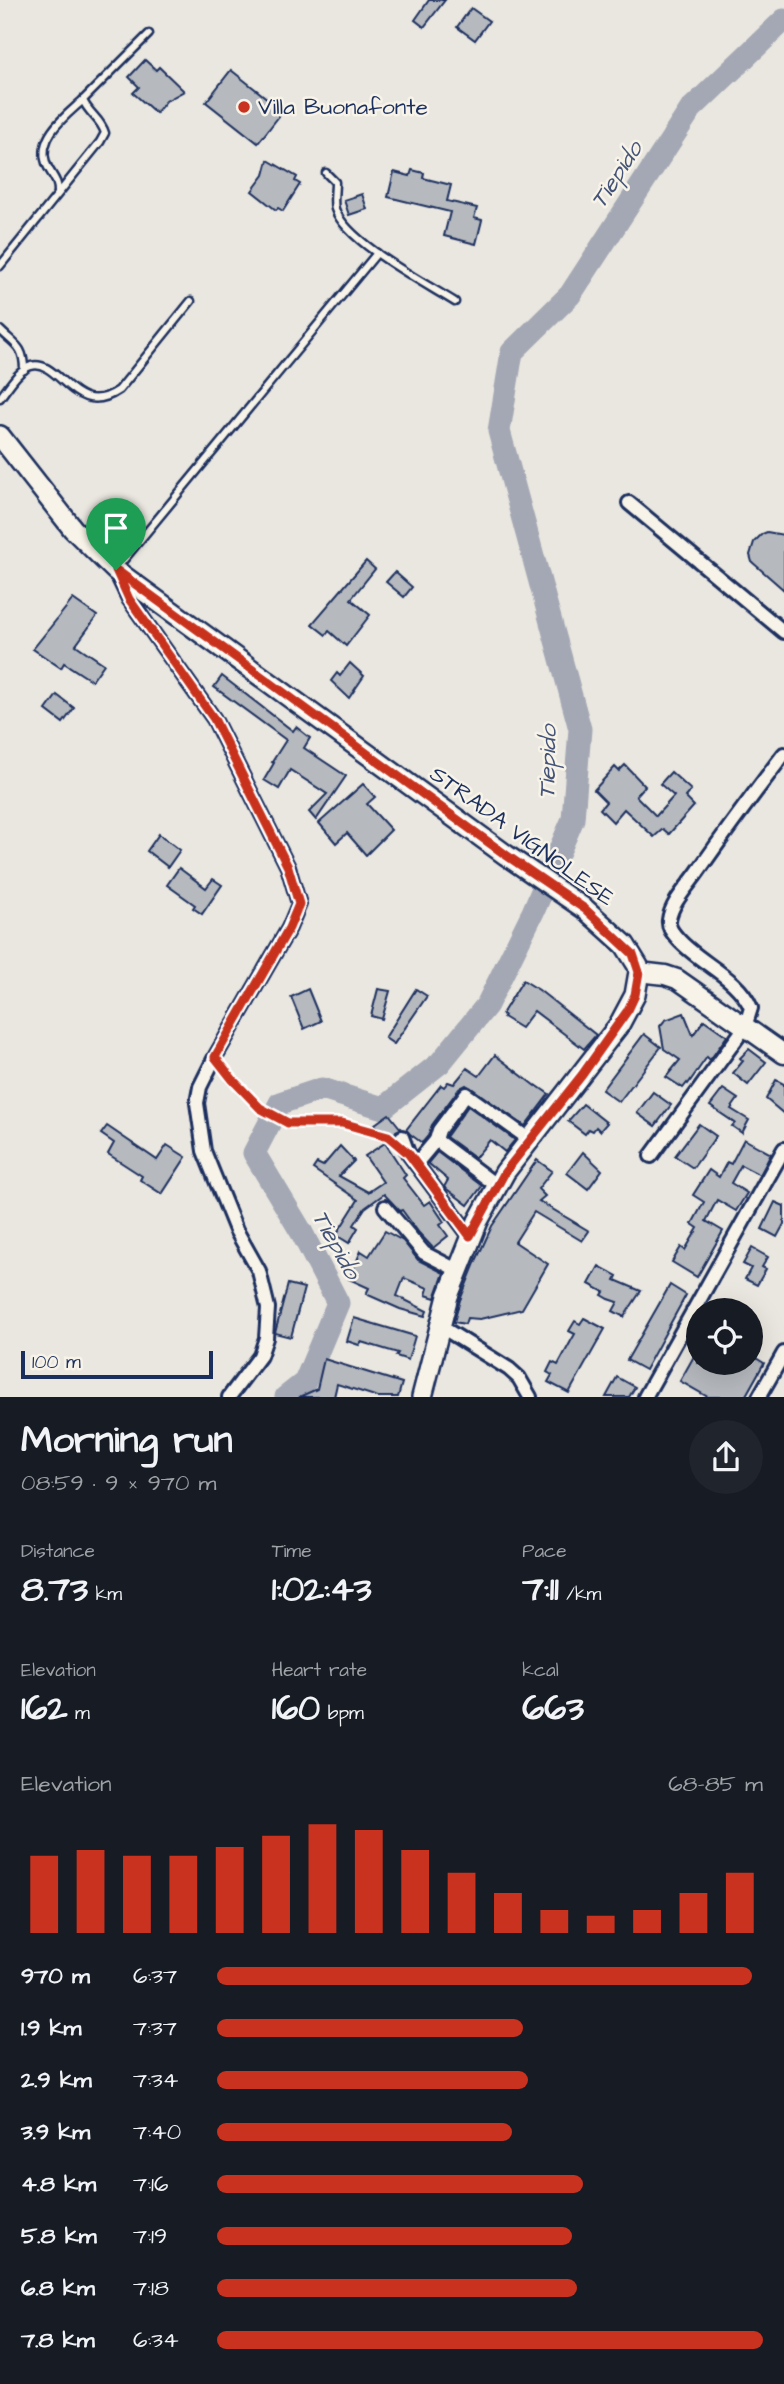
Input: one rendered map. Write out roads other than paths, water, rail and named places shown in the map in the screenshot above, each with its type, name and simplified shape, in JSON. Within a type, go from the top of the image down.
[{"type":"main road","name":"STRADA VIGNOLESE","points":[[0,436],[73,529],[116,570],[506,855],[585,909],[625,945],[636,960],[639,972]]},
{"type":"main road","points":[[422,1397],[440,1326],[470,1236],[497,1186],[619,1025],[635,995],[639,972]]},
{"type":"street","points":[[629,503],[784,632]]},
{"type":"street","points":[[116,570],[129,599],[214,719],[288,867],[299,904],[289,928],[215,1057],[200,1087],[197,1103],[201,1136],[208,1161],[236,1230],[259,1271],[268,1308],[267,1330],[260,1356],[229,1397]]},
{"type":"street","points":[[651,1156],[745,1027],[751,1008],[747,999],[728,981],[678,940],[669,928],[669,918],[689,884],[784,754]]},
{"type":"street","points":[[639,972],[677,979],[784,1054]]},
{"type":"street","points":[[416,1164],[467,1094],[530,1140]]},
{"type":"street","points":[[402,1137],[408,1153],[470,1236]]},
{"type":"street","points":[[436,1140],[497,1186]]},
{"type":"street","points":[[645,1397],[784,1149]]},
{"type":"street","points":[[384,1206],[424,1253],[457,1270]]},
{"type":"street","points":[[440,1326],[509,1369],[519,1378],[526,1394]]},
{"type":"street","points":[[760,1397],[784,1353]]},
{"type":"lane","points":[[58,195],[58,185],[47,165],[46,147],[49,136],[149,34]]},
{"type":"lane","points":[[0,266],[105,133],[102,124],[83,100]]},
{"type":"lane","points":[[326,173],[335,182],[334,207],[338,216],[360,240],[455,302]]},
{"type":"lane","points":[[116,570],[377,253]]},
{"type":"lane","points":[[0,398],[24,370],[40,365],[85,396],[96,399],[108,397],[119,390],[191,301]]},
{"type":"lane","points":[[0,330],[20,348],[24,358],[24,370]]},
{"type":"waterway","name":"Tiepido","points":[[286,1397],[305,1382],[338,1303],[302,1233],[254,1153],[280,1103],[322,1089],[383,1108],[440,1063],[487,1005],[533,912],[573,819],[580,729],[499,431],[512,352],[570,295],[691,109],[784,20]]},
{"type":"place","name":"Villa Buonafonte","points":[[244,107]]}]
